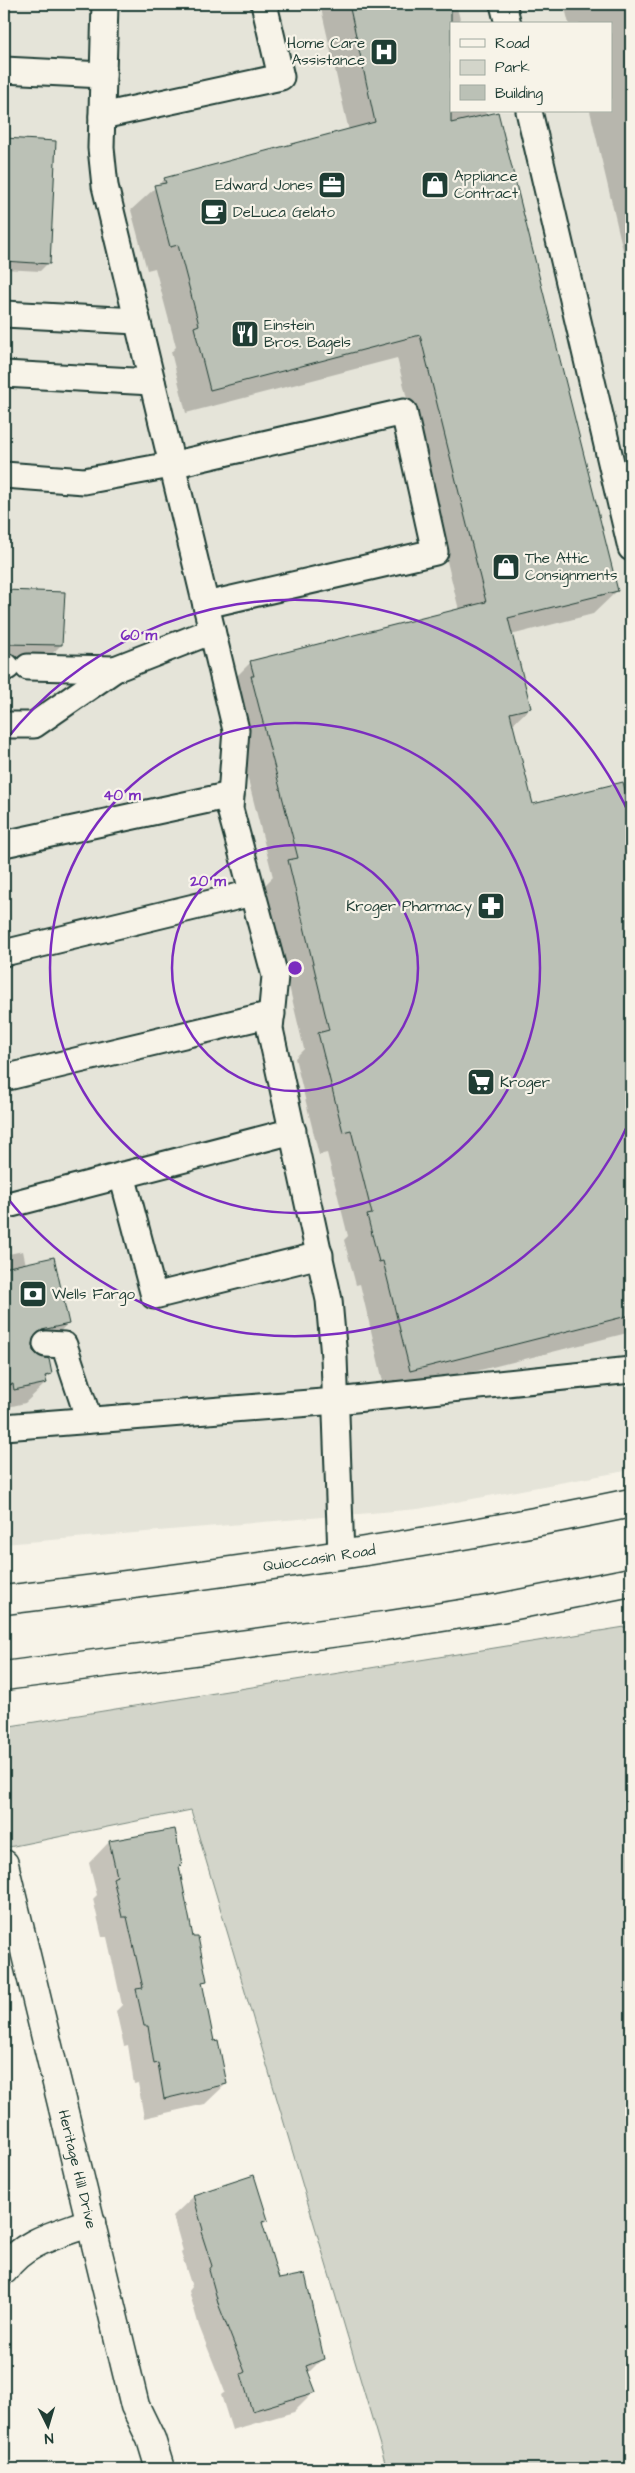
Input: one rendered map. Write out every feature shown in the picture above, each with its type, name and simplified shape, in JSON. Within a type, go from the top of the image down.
[{"type":"main road","name":"Quioccasin Road","points":[[4,1600],[200,1577],[342,1556],[631,1503]]},
{"type":"main road","points":[[4,1676],[403,1623],[500,1608],[631,1582]]},
{"type":"main road","name":"Heritage Hill Drive","points":[[4,1864],[135,2406],[151,2439],[160,2469]]},
{"type":"main road","points":[[4,2270],[10,2260],[27,2246],[91,2222]]},
{"type":"lane","points":[[105,4],[101,148],[105,186],[236,730],[230,809],[275,976],[270,1029],[329,1300],[336,1401],[342,1556]]},
{"type":"lane","points":[[102,116],[281,76],[264,4]]},
{"type":"lane","points":[[503,4],[508,22]]},
{"type":"lane","points":[[4,70],[103,75]]},
{"type":"lane","points":[[529,112],[631,548]]},
{"type":"lane","points":[[4,314],[137,321]]},
{"type":"lane","points":[[4,374],[152,382]]},
{"type":"lane","points":[[4,475],[84,481],[172,465],[404,412],[435,552],[206,605]]},
{"type":"lane","points":[[4,724],[34,726],[115,669],[212,631]]},
{"type":"lane","points":[[13,667],[115,669]]},
{"type":"lane","points":[[4,844],[231,795]]},
{"type":"lane","points":[[4,954],[252,893]]},
{"type":"lane","points":[[4,1078],[272,1014]]},
{"type":"lane","points":[[4,1206],[293,1131]]},
{"type":"lane","points":[[122,1175],[154,1296],[320,1255]]},
{"type":"lane","points":[[46,1344],[64,1346],[89,1420]]},
{"type":"lane","points":[[4,1428],[336,1401],[631,1370]]},
{"type":"shaded area","points":[[4,4],[631,4],[631,1470],[418,1509],[4,1544]]},
{"type":"green space","points":[[631,1626],[631,2469],[387,2469],[191,1810],[4,1848],[4,1727]]},
{"type":"building","points":[[349,4],[451,4],[451,123],[498,112],[618,591],[508,618],[531,708],[510,713],[533,804],[623,782],[631,814],[631,1315],[410,1371],[383,1261],[379,1262],[367,1215],[372,1214],[351,1130],[343,1132],[318,1033],[329,1030],[288,860],[298,858],[251,676],[254,676],[250,661],[486,602],[420,335],[210,390],[194,327],[199,325],[178,245],[170,247],[154,185],[166,183],[164,178],[375,122]]},
{"type":"building","points":[[4,138],[56,141],[50,264],[4,261]]},
{"type":"building","points":[[4,590],[65,592],[62,645],[4,644]]},
{"type":"building","name":"Wells Fargo","points":[[54,1257],[69,1324],[42,1330],[34,1337],[33,1351],[39,1356],[49,1359],[52,1374],[45,1376],[47,1383],[14,1390],[13,1384],[4,1386],[4,1268]]},
{"type":"building","points":[[175,1829],[182,1865],[179,1866],[193,1937],[198,1937],[207,1981],[202,1982],[214,2041],[218,2040],[227,2084],[164,2099],[158,2063],[154,2064],[148,2026],[144,2026],[136,1989],[143,1988],[127,1917],[122,1917],[113,1878],[117,1876],[109,1841]]},
{"type":"building","points":[[254,2175],[268,2220],[262,2222],[279,2279],[305,2274],[324,2359],[306,2366],[316,2392],[252,2411],[241,2374],[245,2372],[219,2306],[209,2270],[212,2266],[201,2232],[203,2230],[193,2195]]},
{"type":"place","name":"Home Care Assistance","points":[[384,52]]},
{"type":"place","name":"Edward Jones","points":[[332,185]]},
{"type":"place","name":"Appliance Contract","points":[[435,185]]},
{"type":"place","name":"DeLuca Gelato","points":[[214,212]]},
{"type":"place","name":"Einstein Bros. Bagels","points":[[245,334]]},
{"type":"place","name":"The Attic Consignments","points":[[506,567]]},
{"type":"place","name":"Kroger Pharmacy","points":[[491,906]]},
{"type":"place","name":"Kroger","points":[[481,1082]]},
{"type":"place","name":"Wells Fargo","points":[[33,1294]]}]
